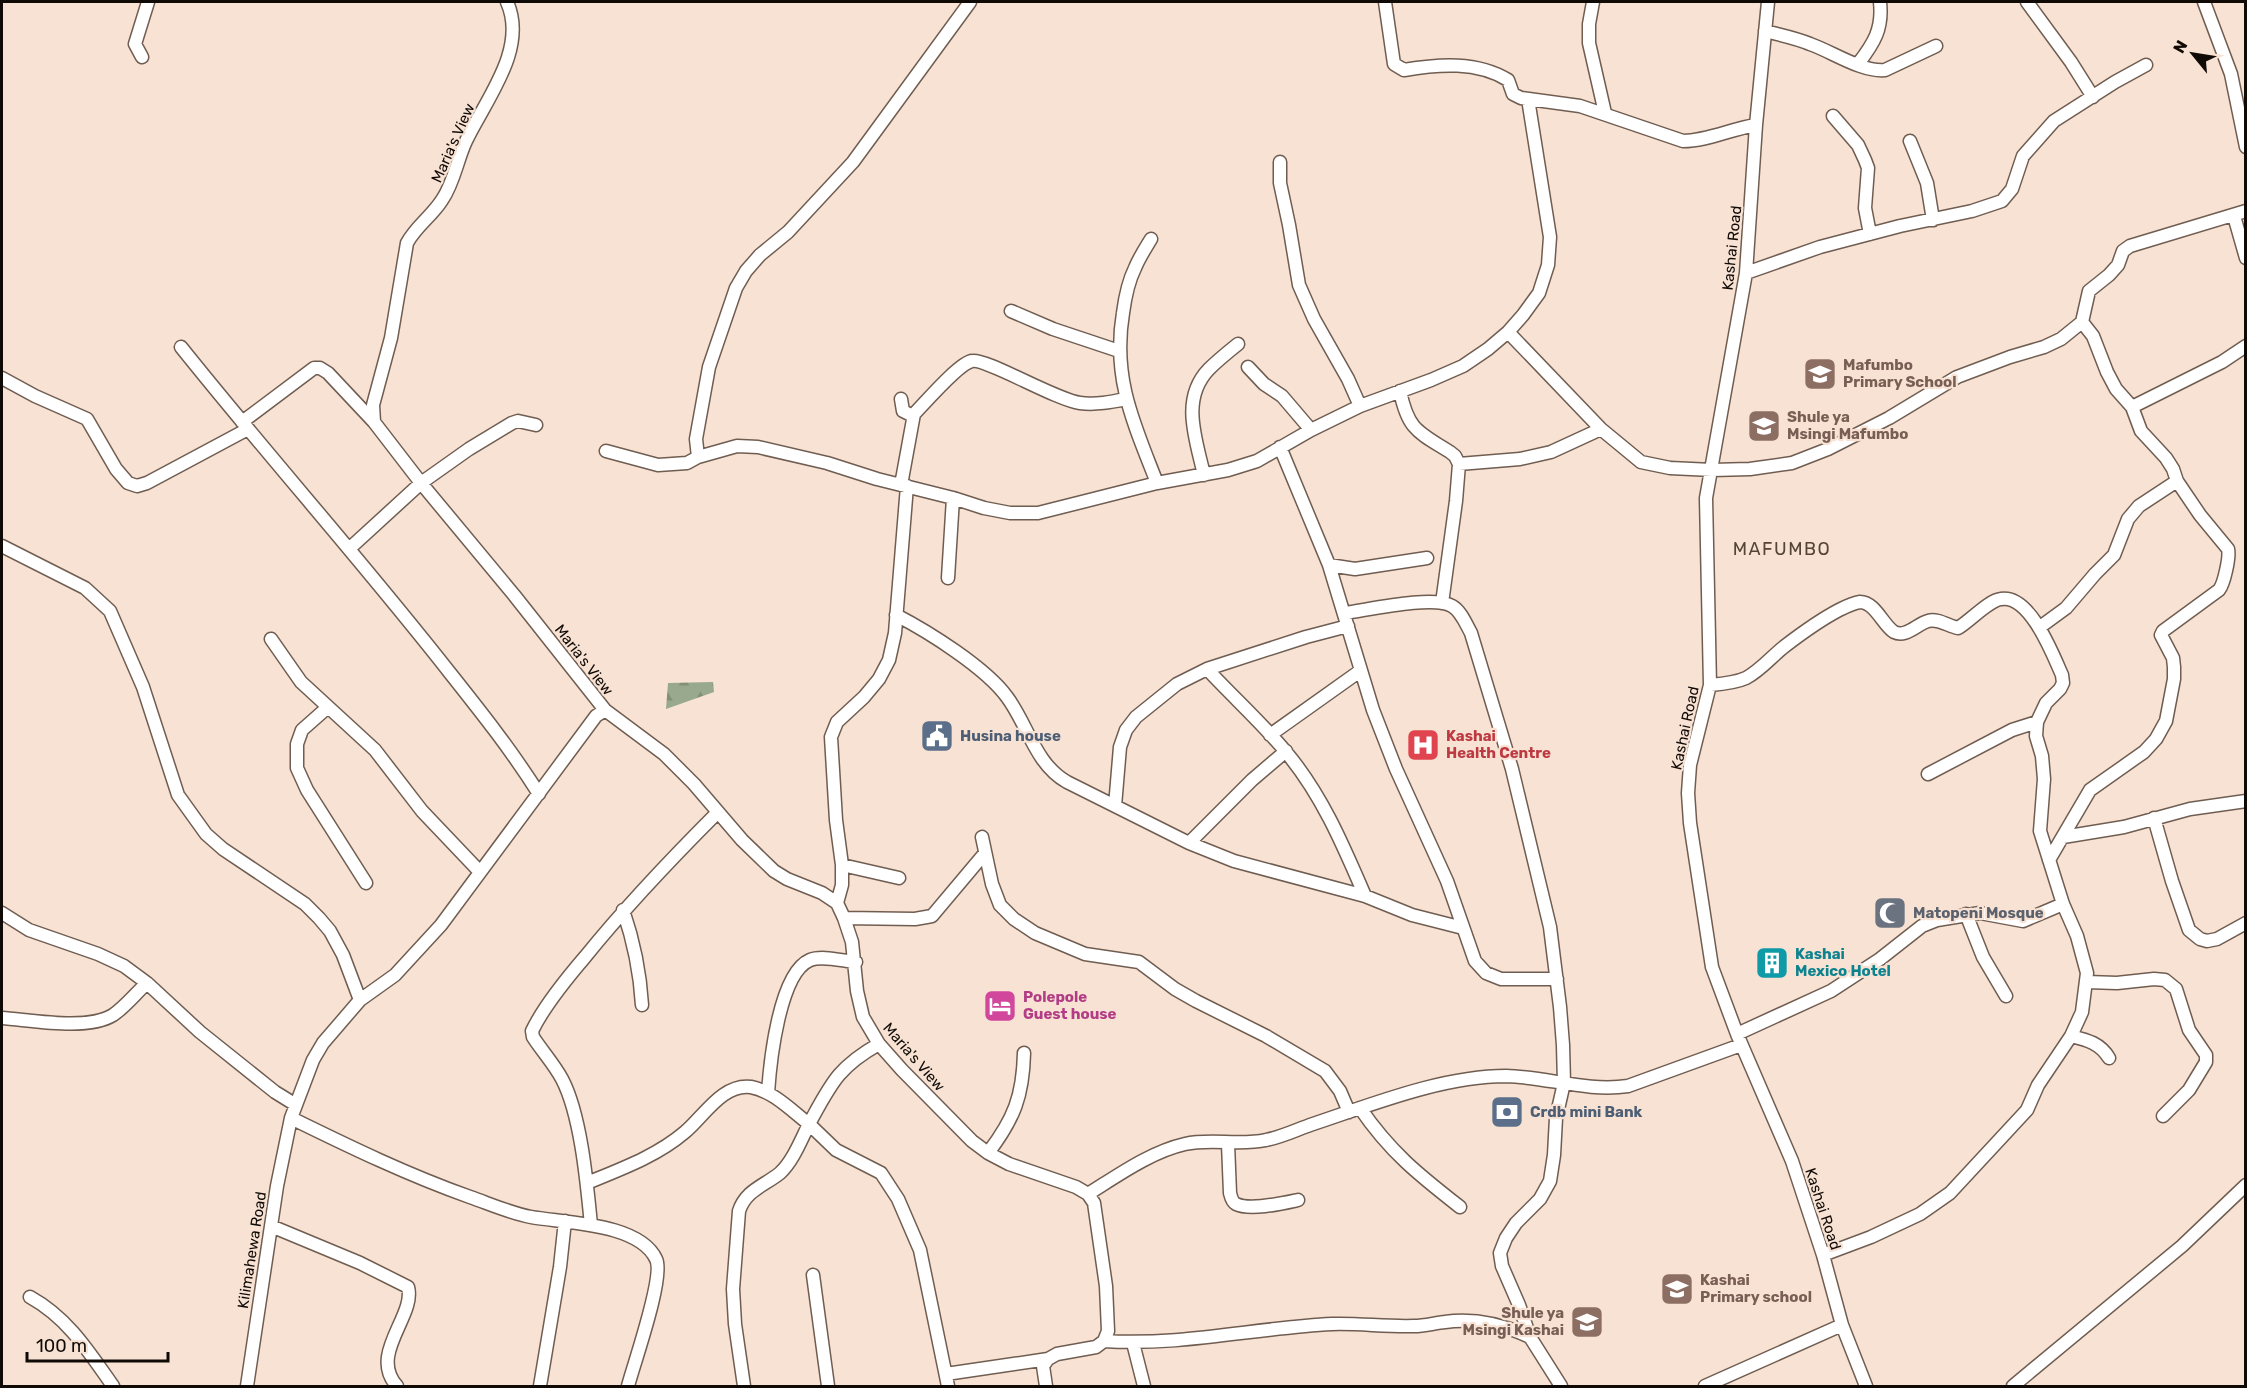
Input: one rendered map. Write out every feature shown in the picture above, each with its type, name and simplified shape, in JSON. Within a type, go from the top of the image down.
[{"type":"street","points":[[142,57],[135,44],[148,2]]},
{"type":"street","name":"Maria's View","points":[[507,2],[513,15],[513,29],[511,47],[503,68],[466,142],[443,200],[407,243],[391,338],[373,405],[374,422],[605,710],[664,754],[774,871],[787,879],[822,893],[837,903],[844,918],[856,962],[857,991],[863,1017],[879,1044],[972,1142],[1009,1164],[1076,1187],[1088,1194]]},
{"type":"street","points":[[698,458],[696,439],[709,367],[736,288],[746,271],[760,255],[788,232],[853,162],[970,2]]},
{"type":"street","points":[[1385,2],[1394,64],[1404,70],[1428,66],[1478,67],[1508,80],[1513,94],[1528,99],[1580,106],[1683,141],[1696,141],[1737,128],[1756,125]]},
{"type":"street","points":[[1593,2],[1589,24],[1589,43],[1605,113]]},
{"type":"street","name":"Kashai Road","points":[[1767,2],[1746,273],[1706,498],[1710,685],[1690,765],[1688,793],[1690,823],[1712,967],[1739,1040],[1792,1161],[1842,1325],[1866,1386]]},
{"type":"street","points":[[1858,64],[1880,27],[1880,2]]},
{"type":"street","points":[[2027,2],[2071,62],[2093,97]]},
{"type":"street","points":[[2204,2],[2241,96],[2246,147]]},
{"type":"street","points":[[1765,31],[1811,44],[1872,69],[1886,70],[1936,46]]},
{"type":"street","points":[[1746,273],[1801,253],[1994,205],[2002,201],[2012,189],[2023,156],[2054,121],[2146,65]]},
{"type":"street","points":[[606,451],[658,465],[687,463],[737,446],[759,447],[827,463],[984,508],[1010,513],[1038,513],[1157,483],[1228,470],[1257,461],[1311,430],[1360,406],[1463,366],[1508,332],[1539,293],[1548,265],[1550,237],[1528,99]]},
{"type":"street","points":[[1833,116],[1858,145],[1868,168],[1865,208],[1870,234]]},
{"type":"street","points":[[1910,141],[1927,183],[1933,220]]},
{"type":"street","points":[[1280,162],[1280,183],[1299,285],[1314,320],[1360,406]]},
{"type":"street","points":[[1508,332],[1601,429],[1641,462],[1670,468],[1750,469],[1792,464],[1828,449],[1889,418],[1957,377],[2061,339],[2082,322],[2089,291],[2109,275],[2118,265],[2123,251],[2130,246],[2240,214],[2246,258]]},
{"type":"street","points":[[1150,240],[1134,269],[1128,287],[1119,334],[1119,351],[1120,374],[1126,399],[1157,483]]},
{"type":"street","points":[[1011,311],[1053,329],[1119,351]]},
{"type":"street","points":[[2049,860],[2090,790],[2144,752],[2156,739],[2166,721],[2174,679],[2173,658],[2162,640],[2163,631],[2213,595],[2224,584],[2224,573],[2230,554],[2177,481],[2173,469],[2141,431],[2132,407],[2116,389],[2093,336],[2082,322]]},
{"type":"street","points":[[1204,475],[1193,425],[1192,396],[1197,384],[1209,369],[1238,344]]},
{"type":"street","points":[[2132,407],[2222,362],[2246,346]]},
{"type":"street","points":[[181,347],[245,426],[350,548],[499,736],[539,794]]},
{"type":"street","points":[[837,903],[842,885],[842,865],[836,820],[831,737],[837,722],[864,697],[889,660],[896,615],[904,486],[914,414],[964,364],[973,360],[1079,403],[1101,403],[1126,399]]},
{"type":"street","points":[[1248,367],[1264,384],[1293,406],[1311,430]]},
{"type":"street","points":[[2,378],[35,396],[87,418],[116,469],[132,485],[147,483],[245,426],[314,368],[320,368],[328,373],[374,422]]},
{"type":"street","points":[[1400,391],[1404,412],[1413,427],[1455,456],[1459,464],[1442,603]]},
{"type":"street","points":[[901,399],[903,411],[914,414]]},
{"type":"street","points":[[350,548],[421,483],[469,449],[512,423],[518,421],[536,425]]},
{"type":"street","points":[[1459,464],[1520,459],[1551,452],[1601,429]]},
{"type":"street","points":[[1280,447],[1329,565],[1345,613],[1360,671],[1396,769],[1447,881],[1475,961],[1486,973],[1494,977],[1514,980],[1557,979]]},
{"type":"street","points":[[2040,627],[2066,608],[2114,555],[2128,519],[2139,506],[2177,481]]},
{"type":"street","points":[[948,578],[953,498]]},
{"type":"street","points":[[2,546],[85,588],[110,611],[143,687],[178,795],[206,834],[222,849],[305,904],[320,918],[343,955],[360,999]]},
{"type":"street","points":[[1329,565],[1355,569],[1427,558]]},
{"type":"street","points":[[1710,685],[1744,679],[1761,668],[1784,647],[1830,615],[1849,605],[1862,602],[1869,605],[1897,633],[1910,631],[1929,620],[1941,621],[1959,628],[1999,598],[2011,599],[2040,627],[2062,675],[2063,683],[2060,689],[2046,703],[2037,722],[2036,736],[2042,756],[2044,779],[2040,831],[2062,904],[2080,943],[2087,972],[2082,1012],[2071,1036],[2042,1078],[2027,1110],[1950,1193],[1920,1214],[1871,1237],[1822,1255]]},
{"type":"street","points":[[1345,613],[1422,602],[1453,606],[1462,616],[1471,633],[1512,769],[1550,927],[1557,979],[1564,1083],[1556,1118],[1550,1181],[1540,1199],[1516,1223],[1500,1253],[1502,1266],[1530,1337],[1561,1386]]},
{"type":"street","points":[[896,615],[923,629],[1000,689],[1021,720],[1045,764],[1056,776],[1189,843],[1234,861],[1365,896],[1412,915],[1463,928]]},
{"type":"street","points":[[1115,806],[1120,747],[1126,730],[1136,717],[1177,684],[1207,669],[1348,626]]},
{"type":"street","points":[[271,639],[301,682],[375,750],[422,811],[480,872]]},
{"type":"street","points":[[1207,669],[1286,751],[1305,777],[1335,825],[1365,896]]},
{"type":"street","points":[[1270,735],[1360,671]]},
{"type":"street","points":[[328,707],[302,730],[297,744],[297,768],[307,790],[366,883]]},
{"type":"street","name":"Kilimahewa Road","points":[[247,1386],[277,1186],[291,1118],[304,1080],[323,1043],[360,999],[395,975],[418,952],[596,717],[605,710]]},
{"type":"street","points":[[1928,774],[2012,730],[2037,722]]},
{"type":"street","points":[[1189,843],[1252,780],[1286,751]]},
{"type":"street","points":[[2063,837],[2124,827],[2190,810],[2246,801]]},
{"type":"street","points":[[591,1226],[587,1183],[569,1096],[561,1078],[533,1037],[532,1031],[571,974],[623,910],[718,813]]},
{"type":"street","points":[[2154,818],[2189,930],[2200,939],[2207,941],[2217,939],[2246,922]]},
{"type":"street","points":[[982,837],[992,884],[1000,905],[1014,919],[1035,933],[1085,954],[1139,962],[1175,989],[1266,1036],[1325,1071],[1354,1110],[1396,1155],[1460,1207]]},
{"type":"street","points":[[844,918],[915,919],[932,916],[985,853]]},
{"type":"street","points":[[842,865],[899,878]]},
{"type":"street","points":[[587,1183],[665,1147],[685,1132],[722,1095],[739,1087],[752,1087],[768,1093],[809,1124],[836,1150],[881,1173],[898,1199],[920,1250],[947,1380],[1048,1359],[1057,1354],[1095,1347],[1104,1341],[1108,1331],[1106,1286],[1094,1203],[1088,1194],[1165,1151],[1185,1144],[1201,1142],[1228,1144],[1266,1140],[1354,1110],[1459,1081],[1506,1076],[1611,1088],[1628,1086],[1739,1040],[1831,991],[1880,959],[1922,926],[1937,920],[1980,913],[2023,921],[2062,904]]},
{"type":"street","points":[[623,910],[634,940],[642,1005]]},
{"type":"street","points":[[2,913],[29,930],[98,954],[124,966],[147,983],[200,1032],[275,1092],[296,1105]]},
{"type":"street","points":[[1966,914],[1983,957],[2006,996]]},
{"type":"street","points":[[768,1093],[770,1065],[778,1020],[787,992],[800,966],[817,958],[856,962]]},
{"type":"street","points":[[2087,982],[2117,983],[2154,978],[2164,980],[2176,989],[2189,1030],[2206,1055],[2206,1062],[2189,1090],[2163,1116]]},
{"type":"street","points":[[2,1018],[79,1023],[100,1021],[114,1015],[147,983]]},
{"type":"street","points":[[2071,1036],[2095,1043],[2103,1048],[2109,1058]]},
{"type":"street","points":[[744,1386],[735,1324],[733,1288],[739,1211],[742,1202],[748,1195],[781,1172],[791,1159],[839,1074],[858,1056],[879,1044]]},
{"type":"street","points":[[988,1153],[1010,1122],[1018,1104],[1022,1089],[1024,1053]]},
{"type":"street","points":[[291,1118],[368,1155],[454,1191],[529,1216],[565,1221],[628,1235],[648,1247],[658,1260],[655,1289],[628,1386]]},
{"type":"street","points":[[1228,1144],[1230,1192],[1235,1204],[1267,1206],[1298,1200]]},
{"type":"street","points":[[2013,1386],[2182,1246],[2246,1185]]},
{"type":"street","points":[[540,1386],[560,1267],[565,1221]]},
{"type":"street","points":[[271,1226],[360,1263],[408,1287],[411,1297],[394,1335],[388,1359],[390,1379],[397,1386]]},
{"type":"street","points":[[813,1275],[828,1386]]},
{"type":"street","points":[[30,1297],[64,1321],[84,1344],[113,1386]]},
{"type":"street","points":[[1104,1341],[1133,1343],[1181,1341],[1332,1324],[1416,1326],[1448,1321],[1487,1323],[1518,1331],[1530,1337]]},
{"type":"street","points":[[1705,1386],[1842,1325]]},
{"type":"street","points":[[1133,1343],[1144,1386]]},
{"type":"street","points":[[1046,1386],[1043,1366],[1048,1359]]},
{"type":"green space","points":[[713,682],[714,692],[666,709],[668,683]]},
{"type":"place","name":"Mafumbo Primary School","points":[[1820,374]]},
{"type":"place","name":"Shule ya Msingi Mafumbo","points":[[1764,426]]},
{"type":"place","name":"Husina house","points":[[937,736]]},
{"type":"place","name":"Kashai Health Centre","points":[[1423,745]]},
{"type":"place","name":"Matopeni Mosque","points":[[1890,913]]},
{"type":"place","name":"Kashai Mexico Hotel","points":[[1772,963]]},
{"type":"place","name":"Polepole Guest house","points":[[1000,1006]]},
{"type":"place","name":"Crdb mini Bank","points":[[1507,1112]]},
{"type":"place","name":"Kashai Primary school","points":[[1677,1289]]},
{"type":"place","name":"Shule ya Msingi Kashai","points":[[1587,1322]]},
{"type":"district","name":"MAFUMBO","points":[[1782,549]]}]
